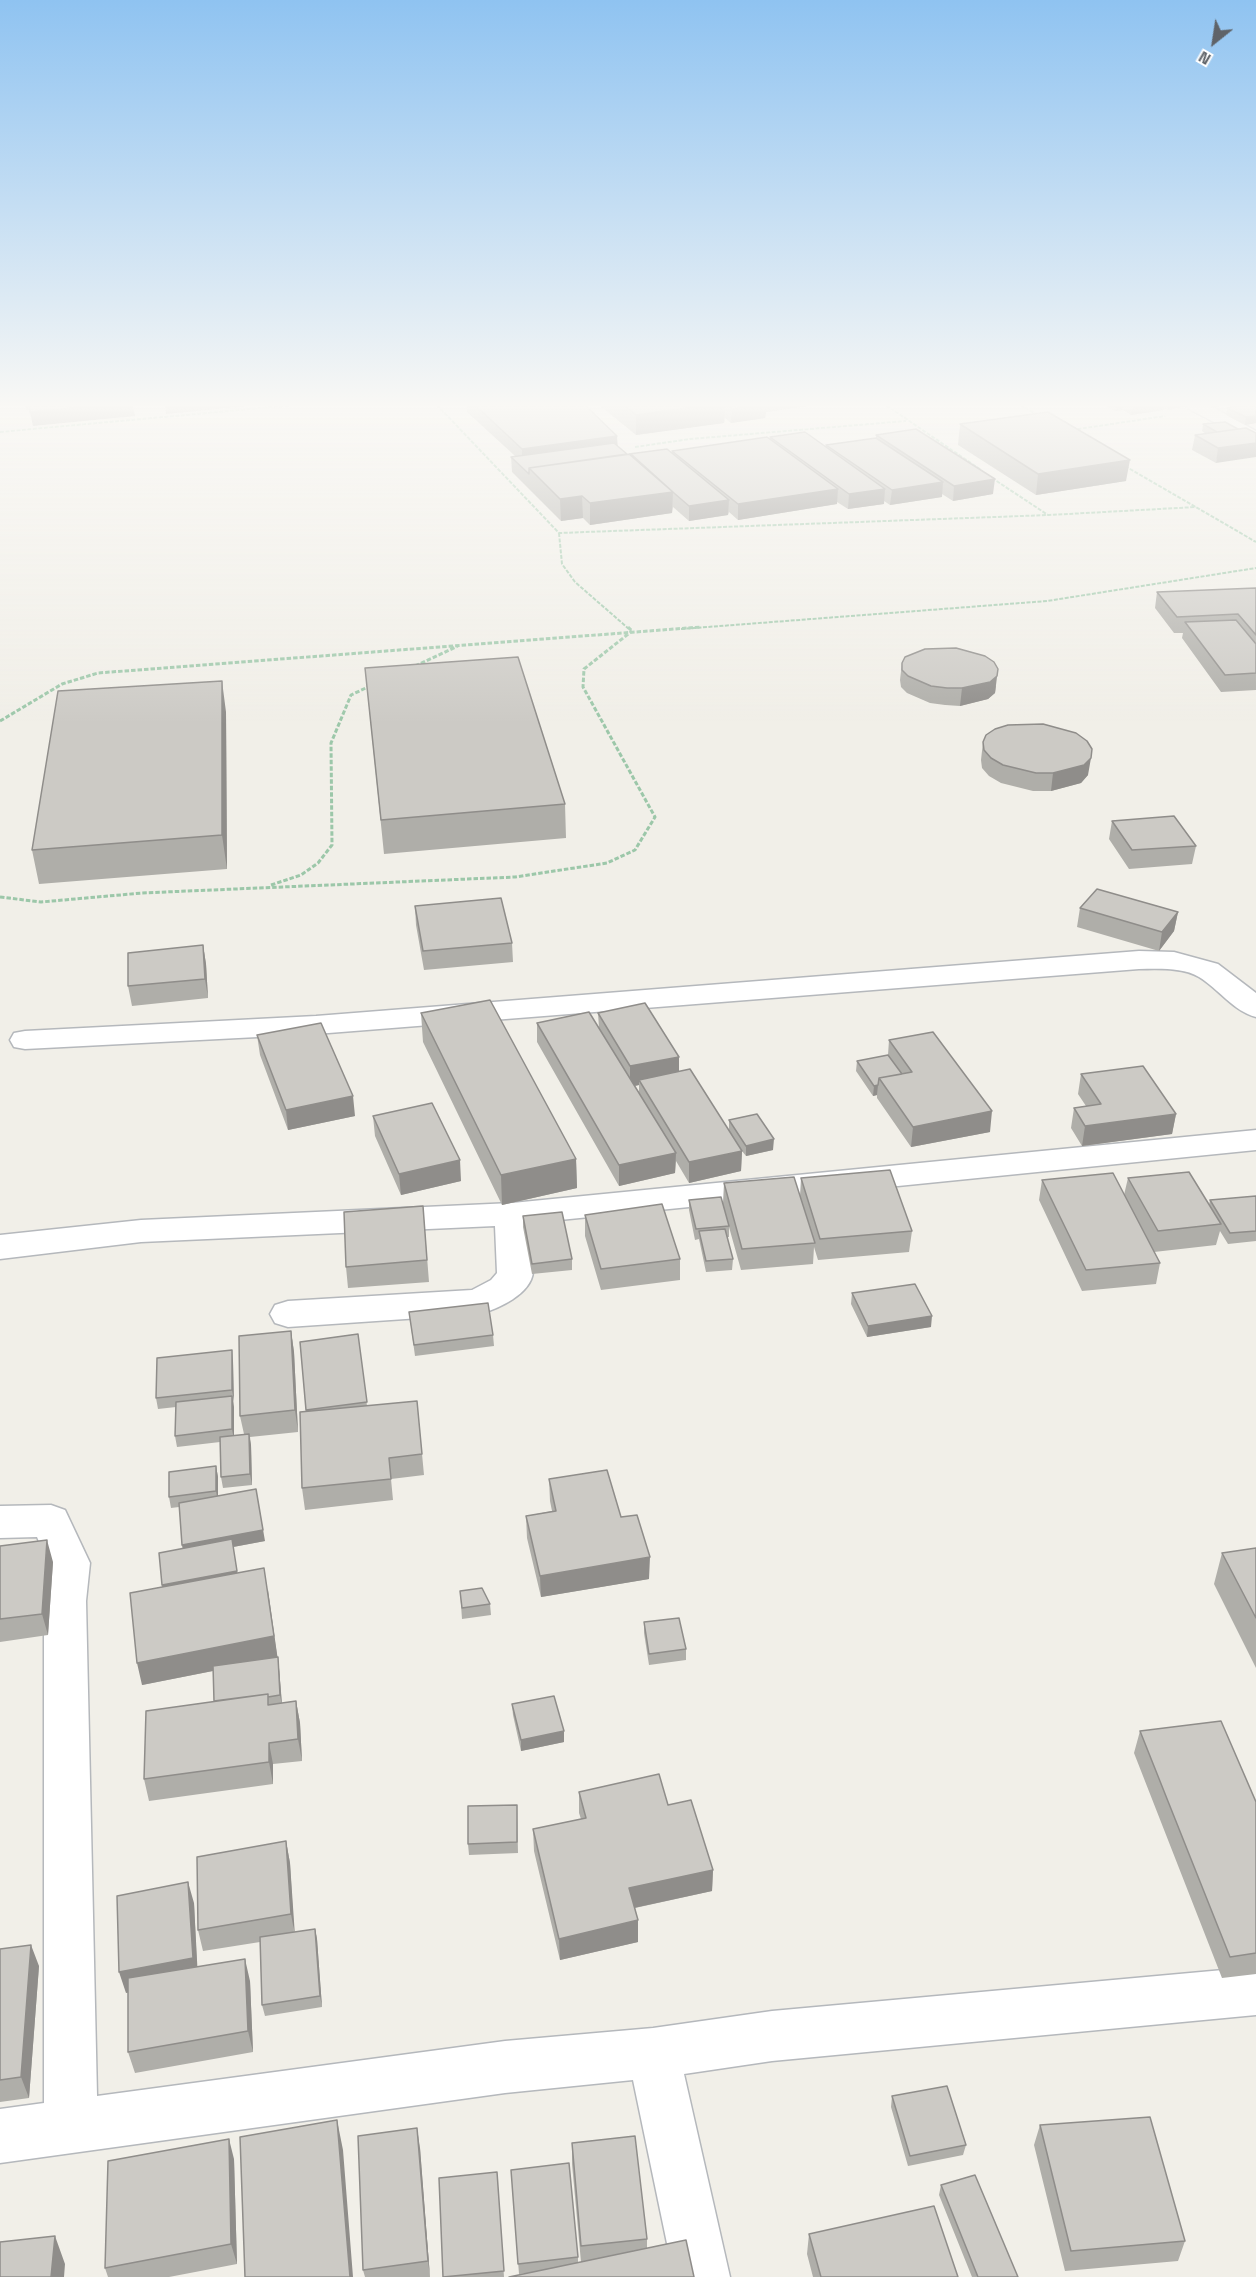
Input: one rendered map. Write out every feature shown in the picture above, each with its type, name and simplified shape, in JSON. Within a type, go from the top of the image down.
[{"type":"street","points":[[25,1040],[316,1025],[1139,960],[1174,960],[1208,970],[1256,1008]]},
{"type":"street","points":[[0,1247],[141,1231],[512,1214],[1256,1140]]},
{"type":"street","points":[[288,1314],[479,1302],[504,1289],[515,1274],[512,1214]]},
{"type":"street","points":[[0,1522],[51,1521],[69,1563],[65,1601],[71,2127]]},
{"type":"street","points":[[0,2136],[505,2067],[652,2053],[772,2036],[1256,1991]]},
{"type":"street","points":[[652,2053],[702,2277]]},
{"type":"path","points":[[538,511],[559,533],[562,564],[574,582],[633,631]]},
{"type":"path","points":[[1043,511],[1049,515]]},
{"type":"path","points":[[559,533],[1118,511]]},
{"type":"path","points":[[1203,511],[1256,542]]},
{"type":"path","points":[[0,721],[62,684],[98,674],[462,644],[1047,601],[1256,568]]},
{"type":"path","points":[[0,897],[40,902],[142,893],[515,877],[607,863],[635,850],[655,817],[583,687],[585,669],[633,631]]},
{"type":"path","points":[[411,668],[462,644]]},
{"type":"path","points":[[265,887],[301,875],[318,863],[332,845],[331,743],[351,695],[371,686]]},
{"type":"building","points":[[1256,588],[1256,635],[1238,614],[1177,617],[1157,592]]},
{"type":"building","points":[[1236,620],[1256,644],[1256,673],[1225,675],[1185,622]]},
{"type":"building","points":[[956,648],[985,656],[994,662],[998,669],[997,676],[990,682],[962,688],[947,688],[931,686],[908,676],[902,670],[905,657],[925,649]]},
{"type":"building","points":[[518,657],[565,804],[381,820],[365,668]]},
{"type":"building","points":[[222,681],[222,835],[32,850],[58,691]]},
{"type":"building","points":[[1043,724],[1076,733],[1087,741],[1092,749],[1091,758],[1084,765],[1053,773],[1036,773],[1003,765],[991,758],[984,750],[983,742],[986,735],[995,729],[1008,725]]},
{"type":"building","points":[[1174,816],[1196,846],[1132,850],[1112,821]]},
{"type":"building","points":[[1097,889],[1178,912],[1162,932],[1080,908]]},
{"type":"building","points":[[501,898],[512,943],[423,951],[415,906]]},
{"type":"building","points":[[203,945],[205,979],[128,986],[128,953]]},
{"type":"building","points":[[490,1000],[576,1159],[501,1175],[421,1013]]},
{"type":"building","points":[[645,1003],[679,1057],[630,1066],[598,1013]]},
{"type":"building","points":[[589,1012],[676,1153],[619,1165],[537,1023]]},
{"type":"building","points":[[321,1023],[353,1096],[286,1110],[257,1035]]},
{"type":"building","points":[[933,1032],[992,1111],[913,1127],[879,1078],[912,1072],[889,1040]]},
{"type":"building","points":[[888,1055],[902,1074],[879,1078],[878,1085],[874,1086],[857,1061]]},
{"type":"building","points":[[1143,1066],[1176,1114],[1085,1126],[1074,1108],[1101,1104],[1081,1074]]},
{"type":"building","points":[[690,1069],[742,1151],[689,1162],[639,1080]]},
{"type":"building","points":[[432,1103],[460,1160],[399,1174],[373,1116]]},
{"type":"building","points":[[757,1114],[774,1139],[746,1146],[729,1120]]},
{"type":"building","points":[[890,1170],[912,1231],[820,1239],[801,1178]]},
{"type":"building","points":[[1189,1172],[1221,1224],[1158,1231],[1128,1178]]},
{"type":"building","points":[[1113,1173],[1160,1263],[1086,1270],[1042,1180]]},
{"type":"building","points":[[794,1177],[815,1243],[742,1249],[724,1183]]},
{"type":"building","points":[[1256,1196],[1256,1231],[1230,1233],[1210,1200]]},
{"type":"building","points":[[721,1197],[729,1226],[696,1229],[689,1200]]},
{"type":"building","points":[[662,1204],[680,1259],[601,1269],[585,1215]]},
{"type":"building","points":[[423,1206],[427,1260],[346,1267],[344,1212]]},
{"type":"building","points":[[562,1212],[572,1259],[532,1264],[523,1216]]},
{"type":"building","points":[[725,1229],[733,1259],[706,1261],[699,1231]]},
{"type":"building","points":[[915,1284],[932,1316],[868,1326],[852,1293]]},
{"type":"building","points":[[488,1303],[493,1335],[414,1345],[409,1312]]},
{"type":"building","points":[[291,1331],[295,1410],[240,1416],[239,1336]]},
{"type":"building","points":[[358,1334],[367,1402],[306,1410],[300,1342]]},
{"type":"building","points":[[232,1350],[232,1390],[156,1398],[157,1358]]},
{"type":"building","points":[[232,1396],[232,1429],[175,1436],[176,1402]]},
{"type":"building","points":[[417,1401],[422,1454],[389,1458],[391,1479],[302,1488],[300,1412]]},
{"type":"building","points":[[249,1434],[250,1474],[221,1477],[220,1437]]},
{"type":"building","points":[[216,1466],[216,1491],[169,1497],[169,1472]]},
{"type":"building","points":[[607,1470],[621,1517],[637,1515],[650,1557],[540,1576],[526,1516],[556,1511],[549,1479]]},
{"type":"building","points":[[256,1489],[263,1530],[182,1545],[179,1503]]},
{"type":"building","points":[[232,1539],[237,1571],[162,1585],[159,1553]]},
{"type":"building","points":[[47,1540],[42,1614],[0,1619],[0,1546]]},
{"type":"building","points":[[1256,1548],[1256,1618],[1222,1553]]},
{"type":"building","points":[[264,1568],[274,1636],[137,1663],[130,1593]]},
{"type":"building","points":[[482,1588],[490,1604],[462,1608],[460,1591]]},
{"type":"building","points":[[679,1618],[686,1649],[649,1654],[644,1622]]},
{"type":"building","points":[[278,1657],[280,1695],[268,1697],[268,1694],[214,1701],[213,1666]]},
{"type":"building","points":[[268,1694],[268,1705],[296,1701],[298,1739],[269,1743],[269,1762],[144,1779],[146,1711]]},
{"type":"building","points":[[554,1696],[564,1731],[521,1740],[512,1704]]},
{"type":"building","points":[[1221,1721],[1256,1802],[1256,1953],[1230,1957],[1140,1731]]},
{"type":"building","points":[[659,1774],[668,1805],[691,1800],[713,1870],[629,1888],[638,1920],[559,1939],[533,1829],[586,1818],[579,1792]]},
{"type":"building","points":[[517,1805],[517,1842],[468,1844],[468,1806]]},
{"type":"building","points":[[286,1841],[291,1914],[198,1930],[197,1857]]},
{"type":"building","points":[[188,1882],[193,1958],[119,1972],[117,1896]]},
{"type":"building","points":[[315,1929],[320,1996],[262,2005],[260,1937]]},
{"type":"building","points":[[31,1945],[21,2077],[0,2080],[0,1949]]},
{"type":"building","points":[[245,1959],[248,2031],[128,2052],[128,1978]]},
{"type":"building","points":[[947,2086],[966,2145],[910,2156],[892,2096]]},
{"type":"building","points":[[1150,2117],[1185,2241],[1071,2251],[1040,2125]]},
{"type":"building","points":[[337,2120],[350,2277],[245,2277],[240,2137]]},
{"type":"building","points":[[417,2128],[428,2261],[363,2270],[358,2136]]},
{"type":"building","points":[[635,2136],[647,2239],[581,2246],[572,2143]]},
{"type":"building","points":[[229,2139],[231,2244],[105,2268],[108,2161]]},
{"type":"building","points":[[569,2163],[578,2257],[518,2264],[511,2170]]},
{"type":"building","points":[[497,2172],[504,2271],[443,2277],[439,2178]]},
{"type":"building","points":[[975,2175],[1018,2277],[978,2277],[941,2185]]},
{"type":"building","points":[[934,2206],[958,2277],[821,2277],[809,2234]]},
{"type":"building","points":[[55,2236],[51,2277],[0,2277],[0,2242]]},
{"type":"building","points":[[686,2240],[694,2277],[509,2277]]}]
